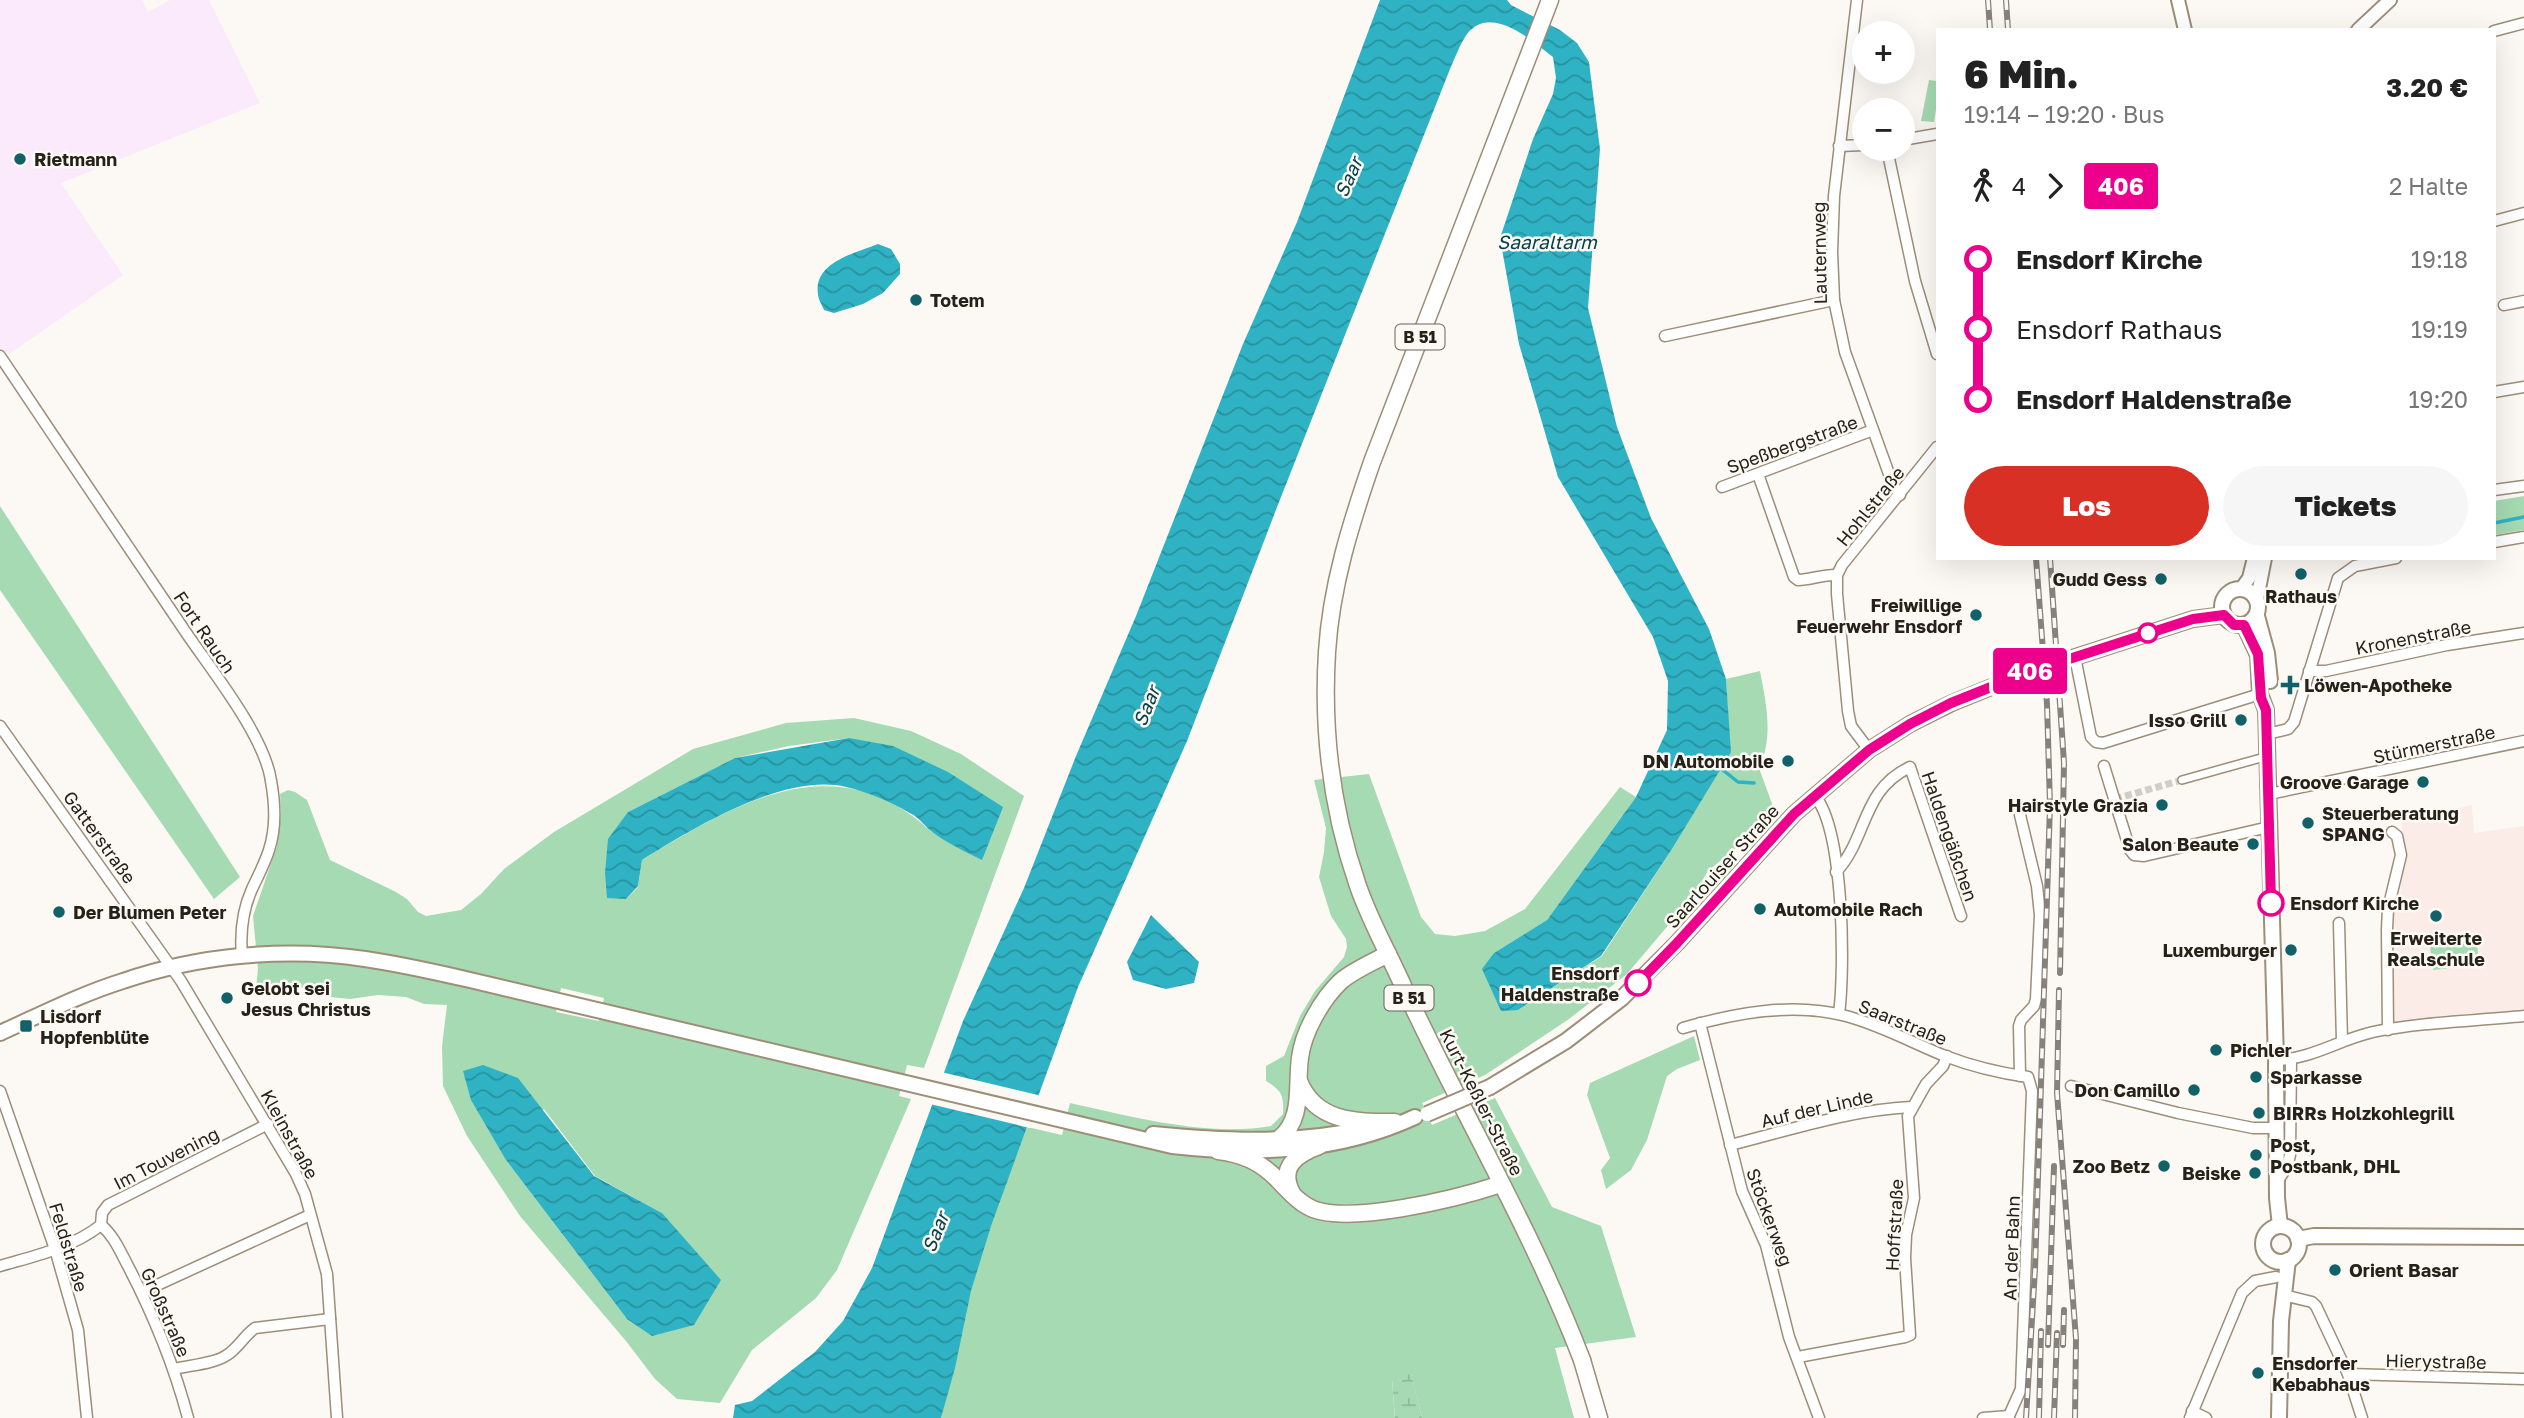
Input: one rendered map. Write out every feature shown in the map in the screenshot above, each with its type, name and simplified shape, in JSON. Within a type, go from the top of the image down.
[{"type":"main road","name":"Kurt-Keßler-Straße","points":[[1550,2],[1372,462],[1350,530],[1332,611],[1325,690],[1326,729],[1331,778],[1339,818],[1359,889],[1419,1021],[1567,1320],[1599,1418]]},
{"type":"main road","points":[[2257,616],[2244,625],[2234,625],[2223,609],[2229,592],[2241,589],[2250,591],[2257,599],[2257,616],[2269,668],[2270,698],[2266,710]]},
{"type":"main road","name":"Saarlouiser Straße","points":[[1421,1116],[1490,1087],[1531,1064],[1595,1021],[1677,943],[1794,814],[1869,750],[1910,724],[1951,703],[2026,673],[2223,609]]},
{"type":"main road","points":[[2244,625],[2258,654],[2260,694],[2266,710],[2280,1226]]},
{"type":"main road","points":[[0,1033],[98,989],[173,968],[242,956],[324,954],[365,959],[558,1000],[1172,1146],[1235,1153],[1258,1163],[1295,1198],[1319,1213],[1357,1214],[1456,1199],[1501,1184]]},
{"type":"main road","points":[[1279,1139],[1294,1121],[1300,1055],[1307,1031],[1341,982],[1388,954]]},
{"type":"main road","points":[[1299,1081],[1303,1091],[1314,1102],[1338,1117],[1354,1122],[1395,1122]]},
{"type":"main road","points":[[1109,1130],[1225,1139],[1279,1139],[1327,1135],[1421,1116]]},
{"type":"main road","points":[[1218,1151],[1288,1150],[1319,1146],[1362,1138],[1421,1116]]},
{"type":"main road","points":[[1295,1198],[1289,1188],[1287,1176],[1290,1166],[1297,1155],[1319,1146]]},
{"type":"main road","points":[[2280,1418],[2283,1295],[2288,1260],[2296,1253],[2298,1239],[2291,1229],[2280,1226],[2269,1230],[2263,1240],[2264,1251],[2272,1259],[2276,1277],[2281,1321]]},
{"type":"main road","points":[[2298,1239],[2314,1236],[2524,1237]]},
{"type":"main road","points":[[2272,1259],[2288,1260]]},
{"type":"street","name":"Lauternweg","points":[[1857,0],[1839,146],[1832,233],[1834,300],[1842,342],[1893,485],[1900,495]]},
{"type":"street","points":[[2178,0],[2185,28]]},
{"type":"street","points":[[2360,28],[2390,0]]},
{"type":"street","points":[[2496,30],[2524,23]]},
{"type":"street","points":[[1915,138],[1936,134]]},
{"type":"street","points":[[1839,146],[1852,145]]},
{"type":"street","points":[[1890,161],[1915,281],[1936,351]]},
{"type":"street","points":[[2496,220],[2524,213]]},
{"type":"street","points":[[1665,336],[1834,300]]},
{"type":"street","points":[[2504,305],[2524,301]]},
{"type":"street","name":"Fort Rauch","points":[[0,356],[215,676],[266,759],[271,780],[273,833],[270,849],[243,915],[242,956]]},
{"type":"street","points":[[2496,392],[2524,387]]},
{"type":"street","name":"Speßbergstraße","points":[[1722,486],[1874,430]]},
{"type":"street","name":"Hohlstraße","points":[[1837,575],[1842,565],[1936,448]]},
{"type":"street","points":[[1758,474],[1794,577],[1804,580],[1837,575],[1838,618],[1848,711],[1851,726],[1869,750]]},
{"type":"street","points":[[2496,491],[2524,486]]},
{"type":"street","points":[[2496,542],[2524,537]]},
{"type":"street","points":[[2241,589],[2249,578],[2254,560]]},
{"type":"street","points":[[2257,599],[2264,560]]},
{"type":"street","points":[[2267,734],[2288,729],[2294,722],[2338,578],[2355,566],[2386,560]]},
{"type":"street","name":"Kronenstraße","points":[[2309,671],[2326,671],[2447,645],[2524,634]]},
{"type":"street","points":[[2075,657],[2091,737],[2096,742],[2103,743],[2260,694]]},
{"type":"street","name":"Gatterstraße","points":[[0,726],[173,968]]},
{"type":"street","name":"Stürmerstraße","points":[[2269,794],[2524,741]]},
{"type":"street","points":[[2182,780],[2267,756]]},
{"type":"street","points":[[2104,766],[2130,850],[2134,855],[2144,856],[2269,827]]},
{"type":"street","name":"Haldengäßchen","points":[[1836,872],[1847,858],[1877,793],[1888,780],[1910,767],[1961,916]]},
{"type":"street","points":[[1815,796],[1828,819],[1836,872],[1843,950],[1839,1014]]},
{"type":"street","name":"An der Bahn","points":[[2009,1417],[2021,1389],[2032,1091],[2024,1077],[2019,1026],[2034,1006],[2038,988],[2040,915],[2037,886],[2020,815]]},
{"type":"street","points":[[2388,1030],[2388,909],[2400,855],[2397,836],[2392,832]]},
{"type":"street","points":[[2339,923],[2342,1041]]},
{"type":"street","name":"Kleinstraße","points":[[173,968],[296,1174],[327,1274],[337,1418]]},
{"type":"street","name":"Saarstraße","points":[[1684,1028],[1723,1017],[1768,1011],[1839,1014],[1947,1056],[2024,1077]]},
{"type":"street","points":[[2276,1060],[2291,1060],[2316,1053],[2342,1041],[2388,1030],[2524,1016]]},
{"type":"street","name":"Stöckerweg","points":[[1700,1024],[1744,1198],[1766,1245],[1785,1321],[1819,1418]]},
{"type":"street","points":[[1911,1107],[1943,1066],[1947,1056]]},
{"type":"street","points":[[2277,1182],[2287,1167],[2290,1155],[2291,1060]]},
{"type":"street","points":[[2071,1086],[2178,1113],[2253,1128],[2276,1128]]},
{"type":"street","name":"Feldstraße","points":[[0,1091],[55,1249],[78,1330],[87,1418]]},
{"type":"street","name":"Auf der Linde","points":[[1730,1145],[1836,1117],[1911,1107]]},
{"type":"street","name":"Hoffstraße","points":[[1798,1357],[1910,1335],[1905,1258],[1906,1235],[1914,1198],[1909,1123],[1911,1107]]},
{"type":"street","name":"Im Touvening","points":[[0,1266],[84,1237],[101,1226],[102,1213],[108,1205],[268,1124]]},
{"type":"street","points":[[142,1292],[310,1215]]},
{"type":"street","name":"Großstraße","points":[[101,1226],[111,1233],[142,1292],[174,1368],[188,1418]]},
{"type":"street","points":[[2206,1418],[2191,1415],[2242,1293],[2255,1282],[2276,1277]]},
{"type":"street","points":[[2283,1295],[2312,1302],[2319,1312],[2348,1374],[2362,1418]]},
{"type":"street","points":[[174,1368],[224,1357],[255,1328],[330,1320]]},
{"type":"street","name":"Hierystraße","points":[[2348,1374],[2524,1379]]},
{"type":"street","points":[[1983,1418],[2009,1417]]},
{"type":"shaded area","points":[[0,0],[142,0],[148,12],[170,0],[209,0],[260,103],[61,183],[123,275],[9,354],[0,348]]},
{"type":"shaded area","name":"Erweiterte Realschule","points":[[2472,805],[2474,833],[2524,826],[2524,1009],[2394,1022],[2392,923],[2394,909],[2400,902],[2402,859],[2405,858],[2401,822]]},
{"type":"green space","points":[[1929,80],[1936,81],[1934,122],[1921,121]]},
{"type":"green space","points":[[2524,496],[2524,530],[2496,535],[2496,501]]},
{"type":"green space","points":[[0,506],[240,877],[214,899],[0,590]]},
{"type":"green space","points":[[1760,671],[1767,732],[1764,756],[1759,768],[1775,812],[1769,821],[1708,871],[1693,896],[1627,974],[1569,1019],[1485,1075],[1422,1103],[1432,1125],[1495,1098],[1552,1207],[1601,1226],[1636,1337],[1555,1348],[1574,1418],[1422,1418],[1411,1374],[1400,1381],[1392,1380],[1395,1418],[941,1418],[977,1270],[1027,1127],[1062,1135],[1070,1103],[1171,1124],[1222,1129],[1271,1126],[1283,1114],[1281,1094],[1266,1081],[1266,1066],[1284,1056],[1300,1016],[1315,991],[1344,957],[1347,947],[1346,939],[1331,916],[1319,877],[1326,828],[1314,780],[1369,774],[1421,917],[1435,934],[1455,936],[1485,931],[1525,909],[1620,787],[1636,797],[1547,920],[1494,953],[1518,1010],[1602,956],[1672,849],[1730,752],[1726,679]]},
{"type":"green space","points":[[854,718],[911,731],[961,754],[1024,796],[924,1068],[907,1065],[899,1096],[911,1099],[837,1270],[816,1298],[752,1350],[720,1403],[677,1399],[655,1379],[520,1216],[467,1136],[443,1086],[442,1046],[447,1005],[424,1004],[406,997],[378,995],[350,999],[330,997],[299,987],[256,988],[258,969],[253,916],[276,849],[281,813],[280,794],[288,790],[307,800],[330,860],[396,892],[426,916],[461,910],[481,894],[504,869],[554,832],[693,749],[786,723]],"holes":[[[849,738],[933,833],[897,806],[860,791],[823,786],[787,791],[750,802],[714,819],[642,860],[638,887],[626,899],[628,812],[735,758],[789,746]],[[561,988],[604,998],[599,1021],[556,1012]],[[544,1109],[595,1176],[662,1213],[627,1319],[506,1160]]]},
{"type":"green space","points":[[2477,942],[2479,965],[2433,970],[2430,947]]},
{"type":"green space","points":[[1694,1036],[1700,1060],[1667,1076],[1647,1140],[1631,1170],[1606,1189],[1601,1170],[1610,1158],[1587,1095],[1590,1083]]},
{"type":"green space","points":[[1411,1373],[1422,1418],[1395,1418],[1392,1379],[1400,1381]]},
{"type":"water","points":[[1380,0],[1507,0],[1511,5],[1560,30],[1577,43],[1589,62],[1600,149],[1588,308],[1617,427],[1651,518],[1709,629],[1726,679],[1731,752],[1672,849],[1601,956],[1518,1010],[1501,1011],[1482,969],[1494,953],[1547,920],[1636,797],[1667,730],[1668,681],[1653,637],[1558,477],[1519,344],[1500,238],[1533,139],[1553,94],[1556,78],[1553,57],[1511,28],[1488,22],[1477,25],[1464,38],[1450,69],[1187,741],[1078,987],[991,1226],[971,1291],[955,1368],[941,1418],[733,1418],[735,1405],[752,1401],[815,1352],[843,1321],[872,1268],[963,1021],[1024,888],[1076,756],[1136,616],[1243,344],[1297,222]]},
{"type":"water","points":[[878,244],[891,249],[900,264],[900,274],[883,293],[863,304],[834,313],[824,310],[818,294],[818,283],[822,274],[838,260]]},
{"type":"water","points":[[849,738],[893,746],[948,772],[1003,807],[982,860],[946,841],[914,815],[887,801],[846,787],[821,785],[767,795],[712,819],[642,860],[638,886],[626,899],[607,898],[605,873],[608,839],[628,812],[735,758]]},
{"type":"water","points":[[1151,915],[1199,962],[1194,983],[1166,989],[1133,980],[1127,962]]},
{"type":"water","points":[[483,1065],[518,1078],[594,1176],[662,1213],[721,1280],[694,1325],[652,1336],[627,1319],[506,1160],[471,1100],[463,1071]]},
{"type":"pier","points":[[941,1072],[1042,1096],[1030,1128],[930,1104]]},
{"type":"waterway","points":[[2496,523],[2524,517]]},
{"type":"waterway","points":[[1719,767],[1738,782],[1754,783]]},
{"type":"tunnel","points":[[2115,799],[2182,780]]},
{"type":"railway","points":[[1988,0],[1990,28]]},
{"type":"railway","points":[[2006,0],[2008,28]]},
{"type":"railway","points":[[2026,1418],[2035,1269],[2050,805],[2047,704],[2036,560]]},
{"type":"railway","points":[[2050,560],[2064,763],[2060,973]]},
{"type":"railway","points":[[2059,990],[2057,1093],[2076,1339],[2075,1418]]},
{"type":"railway","points":[[2048,1345],[2054,1166]]},
{"type":"railway","points":[[2063,1345],[2064,1310]]},
{"type":"railway","points":[[2039,1418],[2041,1331]]},
{"type":"railway","points":[[2054,1418],[2057,1333]]},
{"type":"bus line","name":"406","points":[[1638,983],[1794,814],[1869,750],[1910,724],[1951,703],[2026,673],[2193,619],[2224,615],[2234,625],[2244,625],[2258,654],[2261,698],[2266,710],[2271,903]]},
{"type":"place","name":"Rietmann","points":[[20,159]]},
{"type":"place","name":"Totem","points":[[916,300]]},
{"type":"place","name":"Rathaus","points":[[2301,574]]},
{"type":"place","name":"Gudd Gess","points":[[2161,579]]},
{"type":"place","name":"Freiwillige Feuerwehr Ensdorf","points":[[1976,615]]},
{"type":"place","name":"Löwen-Apotheke","points":[[2290,685]]},
{"type":"place","name":"Isso Grill","points":[[2241,720]]},
{"type":"place","name":"DN Automobile","points":[[1788,761]]},
{"type":"place","name":"Groove Garage","points":[[2423,782]]},
{"type":"place","name":"Hairstyle Grazia","points":[[2162,805]]},
{"type":"place","name":"Steuerberatung SPANG","points":[[2308,823]]},
{"type":"place","name":"Salon Beaute","points":[[2253,844]]},
{"type":"place","name":"Ensdorf Kirche","points":[[2271,903]]},
{"type":"place","name":"Automobile Rach","points":[[1760,909]]},
{"type":"place","name":"Der Blumen Peter","points":[[59,912]]},
{"type":"place","name":"Erweiterte Realschule","points":[[2436,916]]},
{"type":"place","name":"Luxemburger","points":[[2291,950]]},
{"type":"place","name":"Ensdorf Haldenstraße","points":[[1638,983]]},
{"type":"place","name":"Gelobt sei Jesus Christus","points":[[227,998]]},
{"type":"place","name":"Lisdorf Hopfenblüte","points":[[26,1026]]},
{"type":"place","name":"Pichler","points":[[2216,1050]]},
{"type":"place","name":"Sparkasse","points":[[2256,1077]]},
{"type":"place","name":"Don Camillo","points":[[2194,1090]]},
{"type":"place","name":"BIRRs Holzkohlegrill","points":[[2259,1113]]},
{"type":"place","name":"Post, Postbank, DHL","points":[[2256,1155]]},
{"type":"place","name":"Zoo Betz","points":[[2164,1166]]},
{"type":"place","name":"Beiske","points":[[2255,1173]]},
{"type":"place","name":"Orient Basar","points":[[2335,1270]]},
{"type":"place","name":"Ensdorfer Kebabhaus","points":[[2258,1373]]},
{"type":"water label","name":"Saar","points":[[1348,177]]},
{"type":"water label","name":"Saaraltarm","points":[[1547,241]]},
{"type":"water label","name":"Saar","points":[[1146,706]]},
{"type":"water label","name":"Saar","points":[[935,1232]]}]
